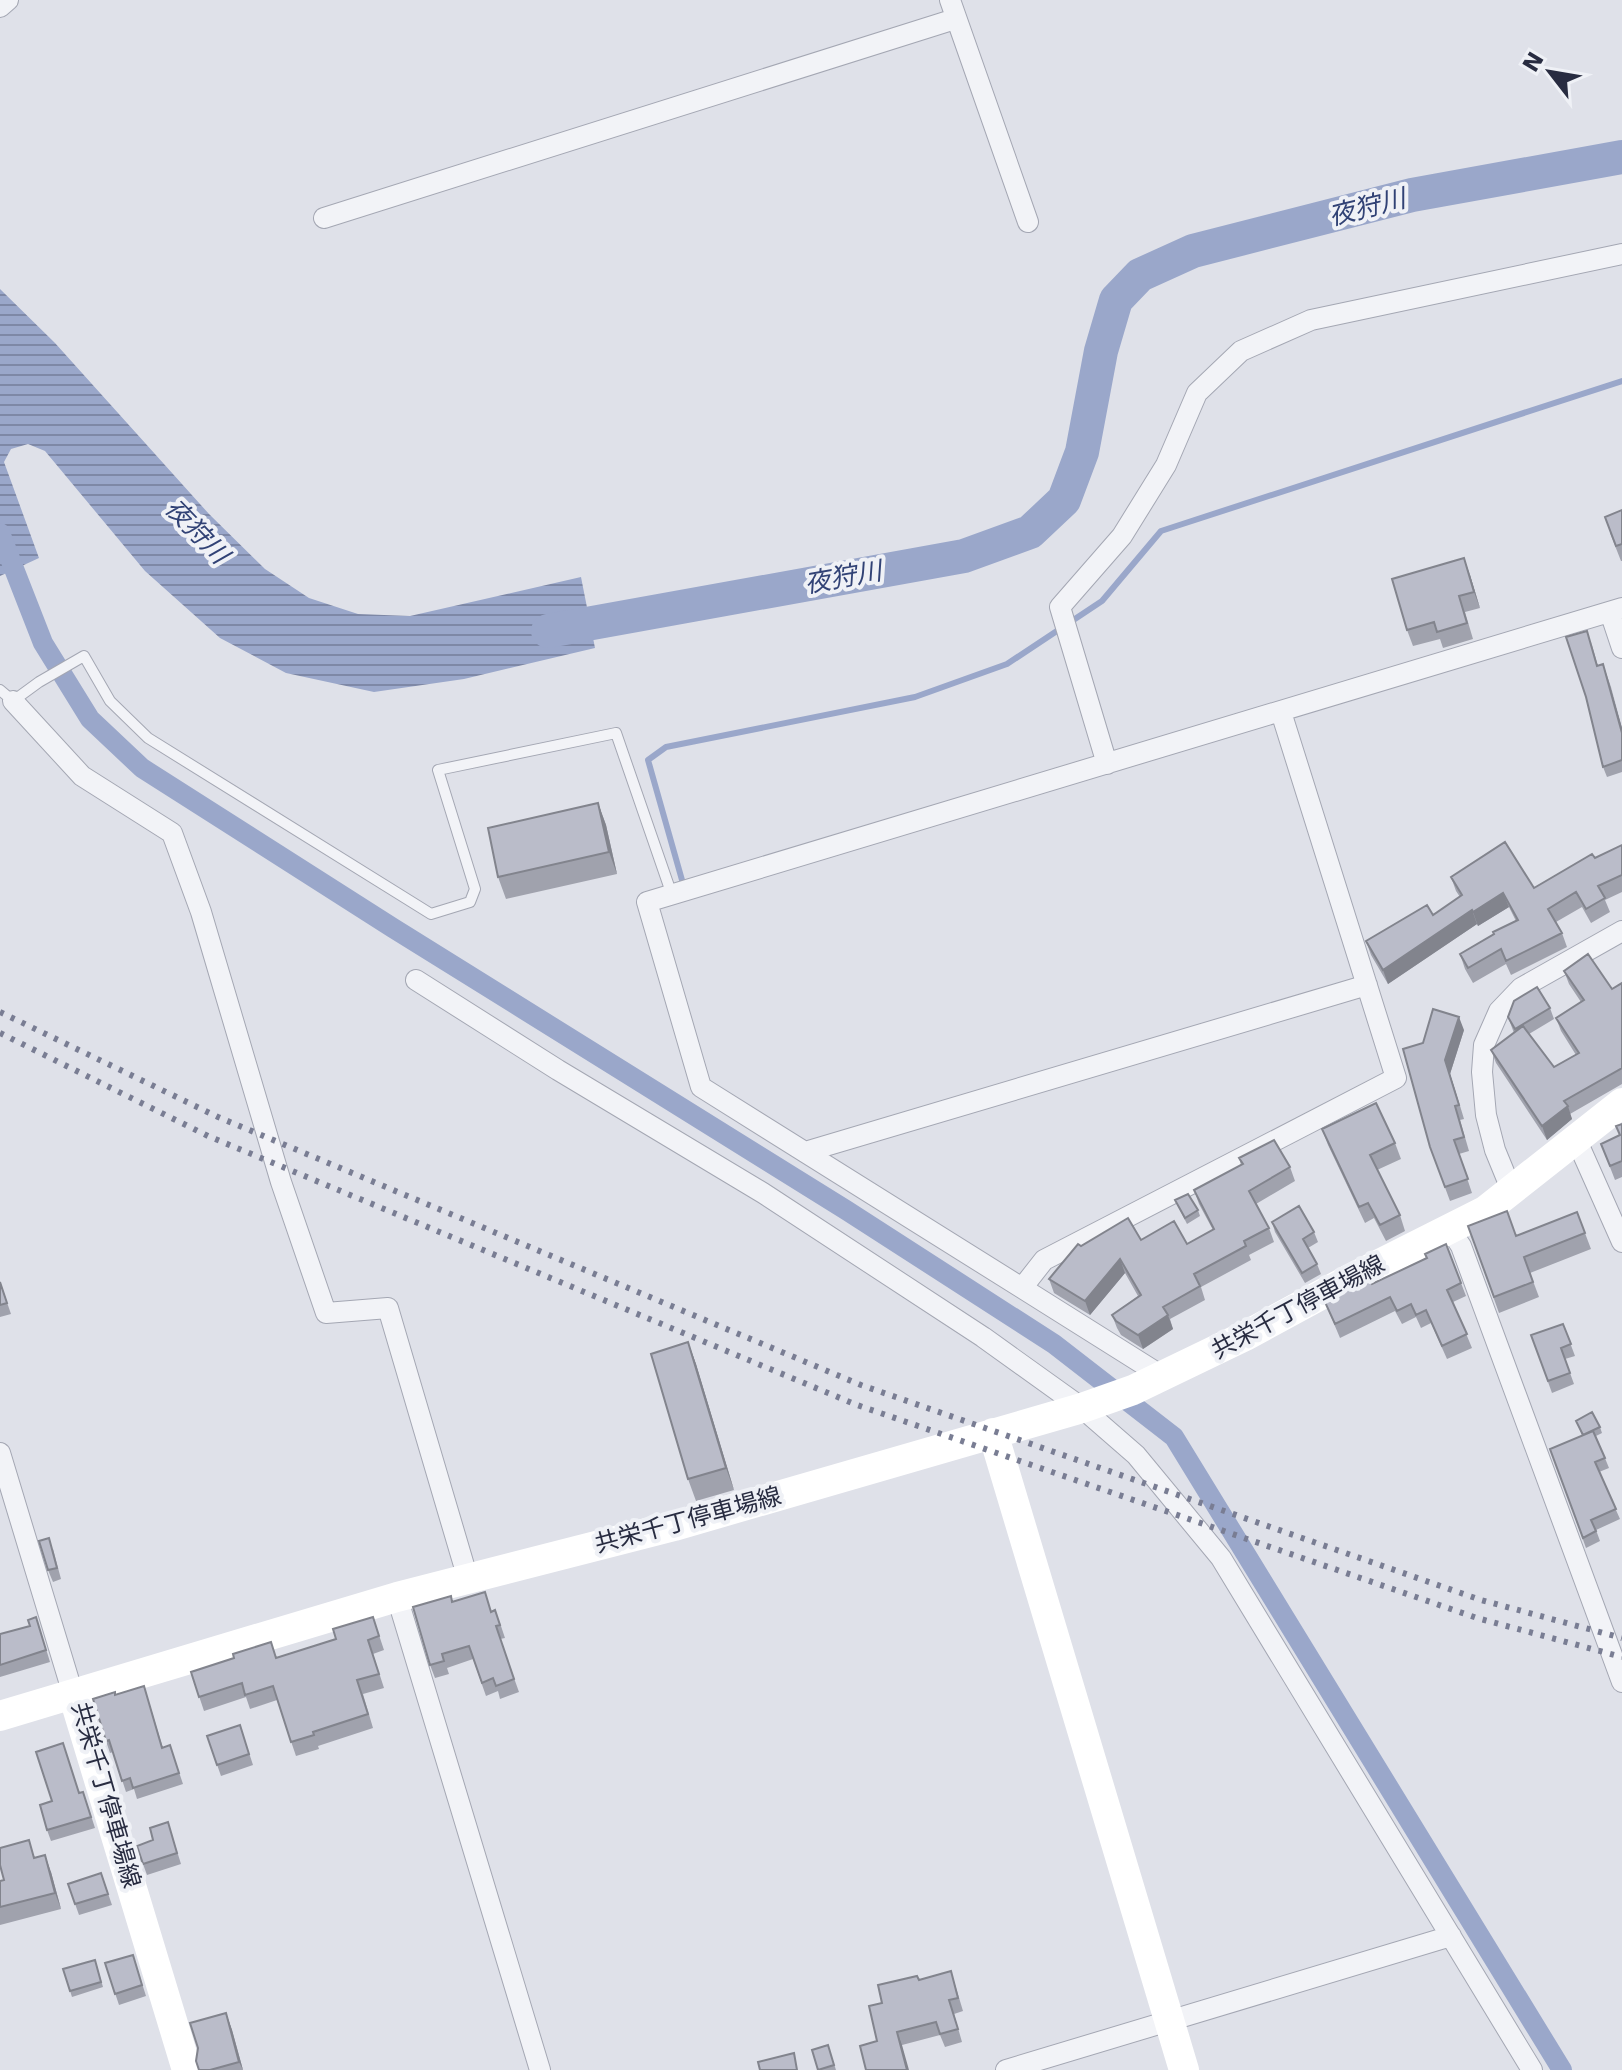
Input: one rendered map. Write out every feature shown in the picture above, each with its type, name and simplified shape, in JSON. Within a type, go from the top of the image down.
[{"type":"main road","name":"共栄千丁停車場線","points":[[187,2070],[73,1694],[397,1597],[674,1526],[1082,1408],[1133,1390],[1245,1336],[1485,1211],[1622,1103]]},
{"type":"main road","points":[[993,1433],[1184,2070]]},
{"type":"main road","points":[[0,1716],[73,1694]]},
{"type":"street","points":[[0,7],[8,0]]},
{"type":"street","points":[[324,218],[952,9],[1028,222]]},
{"type":"street","points":[[1107,764],[1060,607],[1122,536],[1166,465],[1197,393],[1241,351],[1311,320],[1622,254]]},
{"type":"street","points":[[1162,1376],[701,1087],[647,902],[1616,610],[1622,648]]},
{"type":"street","points":[[6,696],[82,776],[172,833],[201,912],[281,1182],[326,1313],[388,1308],[468,1579]]},
{"type":"street","points":[[1022,1288],[1044,1260],[1396,1078],[1281,712]]},
{"type":"street","points":[[1511,1189],[1495,1150],[1486,1115],[1482,1072],[1484,1045],[1499,1011],[1521,988],[1622,931]]},
{"type":"street","points":[[416,980],[558,1070],[789,1209],[983,1337],[1082,1408],[1136,1455],[1221,1558],[1532,2070]]},
{"type":"street","points":[[805,1152],[1367,985]]},
{"type":"street","points":[[1577,1141],[1622,1242]]},
{"type":"street","points":[[1449,1228],[1461,1246],[1622,1682]]},
{"type":"street","points":[[0,1453],[73,1694]]},
{"type":"street","points":[[397,1597],[540,2070]]},
{"type":"street","points":[[1006,2070],[1451,1936]]},
{"type":"lane","points":[[6,696],[39,682],[84,656],[110,701],[148,738],[431,914],[470,902],[475,889],[438,770],[616,733],[672,895]]},
{"type":"water","points":[[0,289],[55,343],[209,514],[265,569],[309,598],[358,614],[410,616],[581,577],[595,648],[464,679],[374,692],[286,673],[220,638],[145,571],[45,451],[28,444],[11,449],[4,462],[39,558],[0,576]]},
{"type":"building","points":[[1622,510],[1622,544],[1616,546],[1605,517]]},
{"type":"building","points":[[1464,558],[1474,592],[1459,596],[1467,623],[1437,632],[1434,622],[1407,630],[1392,579]]},
{"type":"building","points":[[1587,631],[1597,666],[1603,664],[1622,733],[1622,760],[1603,767],[1586,697],[1566,637]]},
{"type":"building","points":[[598,803],[609,852],[498,877],[488,828]]},
{"type":"building","points":[[1505,842],[1534,888],[1592,854],[1595,858],[1622,845],[1622,875],[1598,886],[1605,898],[1586,909],[1576,892],[1548,909],[1562,933],[1506,961],[1501,949],[1468,968],[1460,954],[1518,920],[1503,893],[1472,910],[1383,970],[1366,941],[1427,905],[1433,915],[1462,895],[1451,877]]},
{"type":"building","points":[[1588,954],[1612,989],[1622,983],[1622,1068],[1564,1101],[1568,1106],[1542,1126],[1491,1050],[1523,1026],[1554,1067],[1579,1053],[1556,1018],[1584,1000],[1564,971]]},
{"type":"building","points":[[1537,987],[1550,1008],[1515,1029],[1508,1017],[1514,1001]]},
{"type":"building","points":[[1433,1009],[1459,1017],[1445,1060],[1459,1105],[1455,1106],[1464,1137],[1454,1140],[1468,1179],[1445,1187],[1430,1147],[1403,1049],[1423,1043]]},
{"type":"building","points":[[1376,1103],[1395,1143],[1370,1155],[1400,1215],[1380,1225],[1368,1203],[1359,1207],[1322,1129]]},
{"type":"building","points":[[1622,1124],[1622,1161],[1610,1166],[1601,1144],[1620,1135],[1616,1126]]},
{"type":"building","points":[[1274,1140],[1290,1167],[1249,1191],[1269,1228],[1244,1241],[1246,1246],[1194,1274],[1200,1286],[1163,1307],[1168,1315],[1138,1335],[1112,1315],[1141,1295],[1120,1259],[1085,1301],[1049,1279],[1078,1244],[1081,1246],[1128,1218],[1141,1240],[1174,1221],[1187,1244],[1214,1229],[1194,1190],[1243,1164],[1239,1158]]},
{"type":"building","points":[[1188,1194],[1198,1210],[1185,1218],[1175,1200]]},
{"type":"building","points":[[1299,1206],[1314,1232],[1303,1239],[1317,1264],[1302,1273],[1272,1222]]},
{"type":"building","points":[[1507,1211],[1516,1236],[1577,1212],[1585,1233],[1524,1257],[1533,1282],[1494,1297],[1468,1226]]},
{"type":"building","points":[[1446,1244],[1461,1283],[1447,1290],[1467,1334],[1442,1346],[1426,1310],[1416,1315],[1411,1304],[1397,1311],[1390,1297],[1335,1324],[1324,1300],[1367,1275],[1372,1284],[1427,1258],[1425,1254]]},
{"type":"building","points":[[0,1282],[7,1303],[0,1305]]},
{"type":"building","points":[[1563,1324],[1571,1344],[1561,1348],[1570,1373],[1548,1381],[1531,1335]]},
{"type":"building","points":[[688,1342],[726,1468],[688,1479],[651,1354]]},
{"type":"building","points":[[1592,1412],[1600,1427],[1583,1435],[1576,1421]]},
{"type":"building","points":[[1593,1431],[1605,1458],[1595,1462],[1616,1509],[1591,1520],[1596,1531],[1583,1538],[1550,1449]]},
{"type":"building","points":[[49,1538],[57,1568],[48,1570],[39,1541]]},
{"type":"building","points":[[485,1592],[491,1612],[495,1610],[500,1625],[496,1626],[514,1679],[496,1686],[493,1678],[482,1683],[469,1646],[442,1654],[444,1661],[430,1665],[413,1607],[451,1596],[452,1602]]},
{"type":"building","points":[[36,1617],[46,1650],[0,1665],[0,1634],[30,1626],[28,1620]]},
{"type":"building","points":[[373,1617],[379,1636],[368,1640],[379,1674],[357,1680],[368,1714],[291,1742],[273,1686],[245,1695],[242,1683],[199,1697],[191,1672],[271,1642],[276,1658],[336,1639],[333,1629]]},
{"type":"building","points":[[144,1686],[162,1748],[170,1745],[179,1773],[133,1788],[130,1778],[122,1781],[93,1699]]},
{"type":"building","points":[[240,1725],[249,1754],[217,1765],[207,1736]]},
{"type":"building","points":[[63,1743],[79,1793],[83,1792],[91,1817],[47,1830],[40,1805],[52,1801],[36,1752]]},
{"type":"building","points":[[168,1822],[177,1853],[143,1864],[137,1846],[153,1840],[150,1828]]},
{"type":"building","points":[[29,1840],[34,1858],[45,1855],[55,1893],[0,1907],[0,1881],[4,1880],[0,1848]]},
{"type":"building","points":[[101,1873],[108,1894],[75,1904],[68,1884]]},
{"type":"building","points":[[133,1955],[142,1985],[115,1994],[105,1963]]},
{"type":"building","points":[[95,1960],[101,1982],[70,1991],[63,1969]]},
{"type":"building","points":[[951,1971],[958,1998],[949,2000],[958,2029],[940,2034],[936,2022],[897,2032],[907,2070],[866,2070],[860,2046],[877,2041],[869,2006],[882,2003],[878,1985],[917,1976],[919,1980]]},
{"type":"building","points":[[226,2013],[239,2062],[199,2070],[196,2061],[198,2048],[190,2023]]},
{"type":"building","points":[[828,2045],[834,2065],[818,2070],[812,2050]]},
{"type":"building","points":[[794,2053],[797,2070],[760,2070],[758,2062]]},
{"type":"waterway","name":"夜狩川","points":[[548,631],[964,556],[1030,532],[1064,500],[1082,452],[1101,351],[1116,300],[1140,275],[1193,251],[1412,195],[1622,157]]},
{"type":"waterway","points":[[682,880],[648,760],[666,747],[915,697],[1007,664],[1102,601],[1161,531],[1622,381]]},
{"type":"waterway","points":[[0,533],[43,643],[90,719],[142,768],[1054,1344],[1174,1437],[1562,2070]]},
{"type":"railway","points":[[0,1012],[218,1117],[861,1385],[1481,1600],[1622,1638]]},
{"type":"railway","points":[[0,1033],[208,1136],[857,1405],[1477,1618],[1622,1657]]}]
